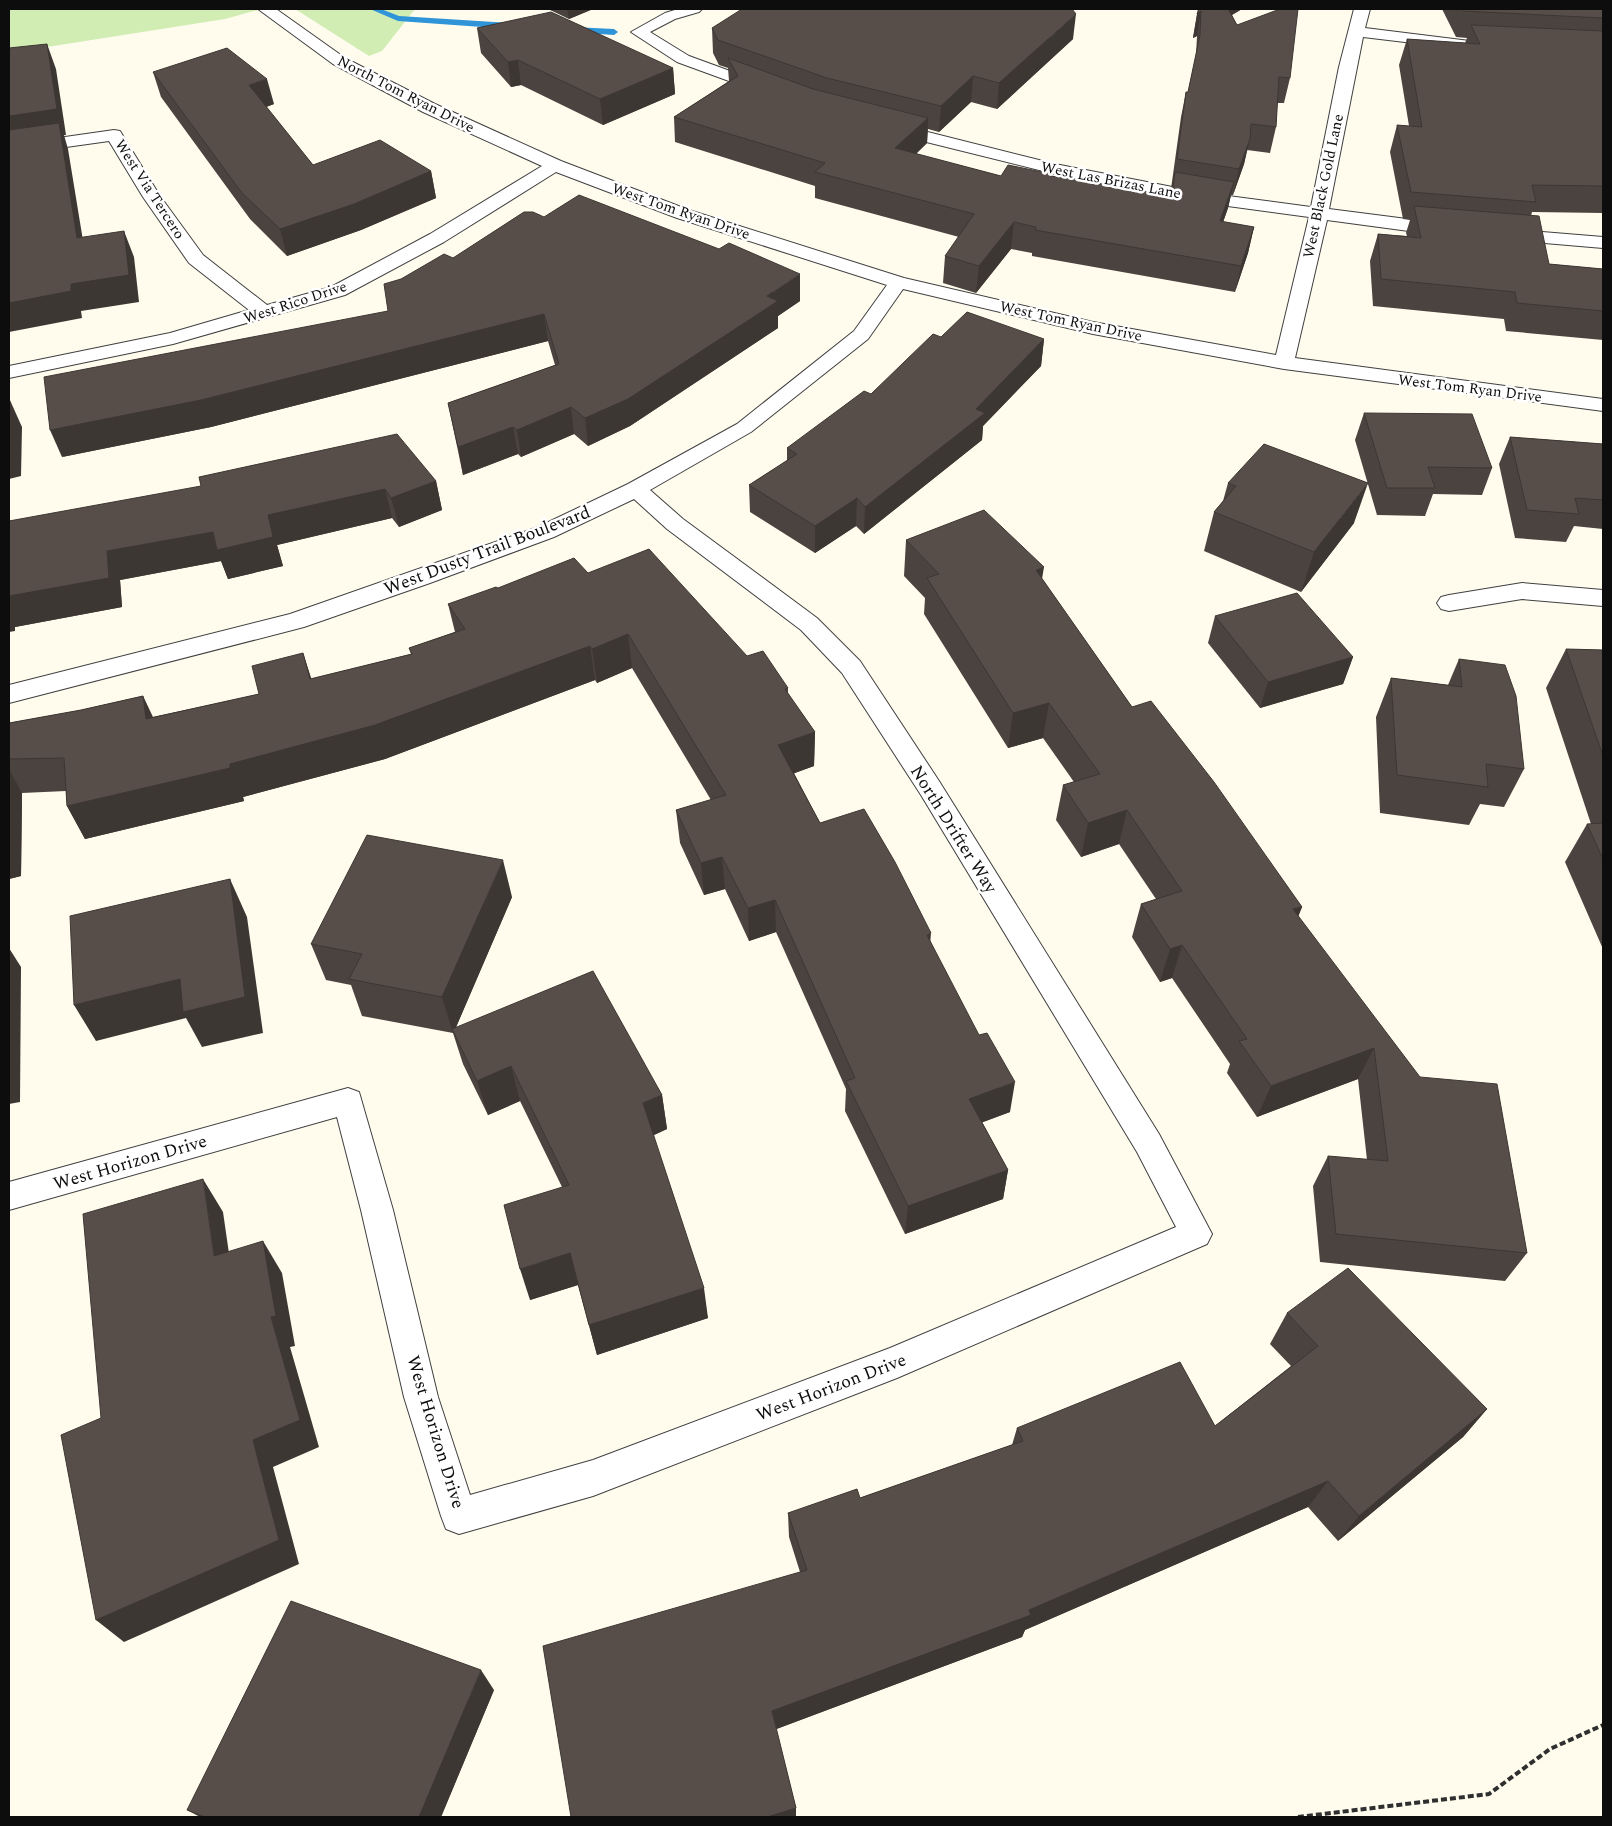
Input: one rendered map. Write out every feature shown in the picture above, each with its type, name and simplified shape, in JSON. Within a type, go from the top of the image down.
[{"type":"street","name":"North Tom Ryan Drive","points":[[266,9],[339,61],[429,108],[555,165]]},
{"type":"street","points":[[694,9],[670,16],[639,32],[683,60],[784,96]]},
{"type":"street","name":"West Black Gold Lane","points":[[1284,363],[1319,214],[1347,66],[1358,32],[1362,9]]},
{"type":"street","points":[[1358,32],[1486,45]]},
{"type":"street","name":"West Las Brizas Lane","points":[[876,124],[1055,169],[1198,197],[1411,227],[1459,231]]},
{"type":"street","name":"West Via Tercero","points":[[9,150],[114,135],[152,197],[196,259],[265,312]]},
{"type":"street","name":"West Tom Ryan Drive","points":[[555,165],[683,214],[898,282],[1093,328],[1284,363],[1603,405]]},
{"type":"street","name":"West Rico Drive","points":[[9,372],[173,338],[338,291],[437,238],[555,165]]},
{"type":"street","points":[[1488,234],[1603,243]]},
{"type":"street","name":"West Dusty Trail Boulevard","points":[[9,694],[296,620],[422,578],[546,532],[636,489],[744,428],[861,335],[898,282]]},
{"type":"street","name":"North Drifter Way","points":[[636,489],[675,524],[809,624],[851,667],[930,788],[1148,1143],[1196,1234]]},
{"type":"street","points":[[1449,602],[1522,590],[1603,598]]},
{"type":"street","name":"West Horizon Drive","points":[[9,1196],[348,1100],[377,1210],[421,1397],[459,1516],[593,1478],[897,1362],[1196,1234]]},
{"type":"path","points":[[1298,1817],[1489,1794],[1550,1749],[1603,1725]]},
{"type":"green space","points":[[9,9],[262,9],[225,19],[9,53]]},
{"type":"green space","points":[[295,9],[415,9],[382,51],[369,56]]},
{"type":"building","points":[[742,9],[1072,9],[1076,14],[999,83],[973,76],[941,106],[827,78],[718,40],[712,28]]},
{"type":"building","points":[[1199,9],[1228,9],[1237,25],[1280,9],[1298,9],[1290,78],[1279,77],[1276,127],[1251,124],[1250,139],[1239,169],[1177,159],[1186,92],[1188,92],[1200,35],[1201,11],[1197,14]]},
{"type":"building","points":[[1462,9],[1603,9],[1603,18],[1464,11]]},
{"type":"building","points":[[551,12],[673,68],[600,99],[518,60],[508,62],[477,28]]},
{"type":"building","points":[[1471,25],[1603,31],[1603,186],[1532,185],[1536,202],[1411,192],[1397,125],[1422,127],[1407,39],[1480,44]]},
{"type":"building","points":[[47,44],[57,109],[9,116],[9,48]]},
{"type":"building","points":[[227,48],[267,79],[249,85],[313,165],[380,140],[431,171],[354,204],[280,229],[242,193],[153,72]]},
{"type":"building","points":[[728,58],[813,89],[928,118],[895,148],[1001,176],[1008,165],[1052,174],[1051,176],[1172,196],[1175,172],[1234,182],[1220,221],[1254,227],[1241,266],[1035,230],[1036,227],[1014,222],[979,266],[945,256],[974,214],[815,172],[825,163],[674,117],[738,76]]},
{"type":"building","points":[[59,123],[77,238],[124,231],[129,275],[71,284],[71,291],[9,303],[9,130]]},
{"type":"building","points":[[579,195],[719,249],[729,243],[800,274],[767,296],[778,301],[628,399],[585,418],[571,407],[517,430],[513,427],[458,447],[448,403],[559,364],[544,314],[201,400],[50,430],[44,377],[388,311],[384,284],[401,279],[444,254],[453,258],[524,212],[533,212],[544,217]]},
{"type":"building","points":[[1414,206],[1539,216],[1549,264],[1603,269],[1603,311],[1517,303],[1515,292],[1381,279],[1378,234],[1421,238]]},
{"type":"building","points":[[967,312],[1044,339],[976,409],[985,413],[865,507],[857,498],[815,526],[749,485],[797,454],[787,448],[864,391],[871,394],[933,334],[941,337]]},
{"type":"building","points":[[1364,413],[1472,414],[1492,468],[1428,467],[1435,488],[1387,488]]},
{"type":"building","points":[[397,434],[436,481],[391,498],[385,489],[268,515],[273,537],[217,550],[213,532],[107,551],[109,578],[9,596],[9,521],[201,486],[199,477]]},
{"type":"building","points":[[1510,437],[1603,444],[1603,500],[1575,498],[1579,514],[1527,510]]},
{"type":"building","points":[[1264,444],[1368,483],[1314,552],[1214,512],[1236,486],[1228,483]]},
{"type":"building","points":[[984,510],[1044,567],[1036,570],[1132,707],[1151,701],[1214,782],[1302,907],[1293,909],[1420,1077],[1497,1084],[1527,1253],[1336,1234],[1328,1156],[1388,1161],[1374,1048],[1271,1086],[1239,1041],[1247,1039],[1182,945],[1170,949],[1141,904],[1182,891],[1127,810],[1088,823],[1063,785],[1100,774],[1049,703],[1013,713],[927,578],[939,574],[906,540]]},
{"type":"building","points":[[649,549],[747,656],[763,651],[788,688],[785,689],[815,732],[778,745],[820,823],[864,809],[895,862],[931,933],[927,935],[979,1035],[987,1033],[1015,1082],[969,1099],[1008,1170],[908,1206],[846,1081],[855,1078],[775,900],[748,908],[722,857],[701,863],[676,810],[726,795],[628,634],[592,649],[590,646],[375,725],[230,764],[230,768],[67,806],[64,758],[9,759],[9,723],[143,696],[146,719],[259,694],[252,666],[303,653],[310,679],[412,654],[409,648],[465,629],[448,604],[496,587],[498,588],[574,558],[588,573]]},
{"type":"building","points":[[1297,593],[1353,657],[1268,682],[1215,616]]},
{"type":"building","points":[[1566,649],[1603,650],[1603,756]]},
{"type":"building","points":[[1459,659],[1505,665],[1516,696],[1524,769],[1486,764],[1488,787],[1397,775],[1391,678],[1462,687]]},
{"type":"building","points":[[1603,823],[1603,859],[1587,824]]},
{"type":"building","points":[[367,835],[503,860],[442,997],[349,979],[362,954],[311,944]]},
{"type":"building","points":[[230,879],[245,997],[183,1012],[180,979],[74,1005],[70,916]]},
{"type":"building","points":[[593,971],[662,1095],[643,1103],[704,1288],[589,1325],[570,1253],[520,1269],[504,1205],[569,1185],[511,1066],[477,1081],[452,1029]]},
{"type":"building","points":[[203,1179],[214,1256],[263,1241],[276,1316],[271,1317],[300,1420],[253,1440],[279,1540],[96,1620],[61,1435],[101,1418],[83,1214]]},
{"type":"building","points":[[1348,1268],[1487,1409],[1359,1516],[1328,1481],[1029,1610],[1031,1615],[772,1711],[796,1808],[767,1817],[571,1817],[543,1646],[807,1570],[788,1513],[857,1489],[860,1498],[1023,1441],[1017,1428],[1180,1362],[1215,1426],[1318,1346],[1287,1313]]},
{"type":"building","points":[[291,1601],[481,1670],[419,1817],[205,1817],[187,1810]]},
{"type":"waterway","points":[[374,9],[398,18],[510,26]]},
{"type":"waterway","points":[[573,30],[614,32]]}]
